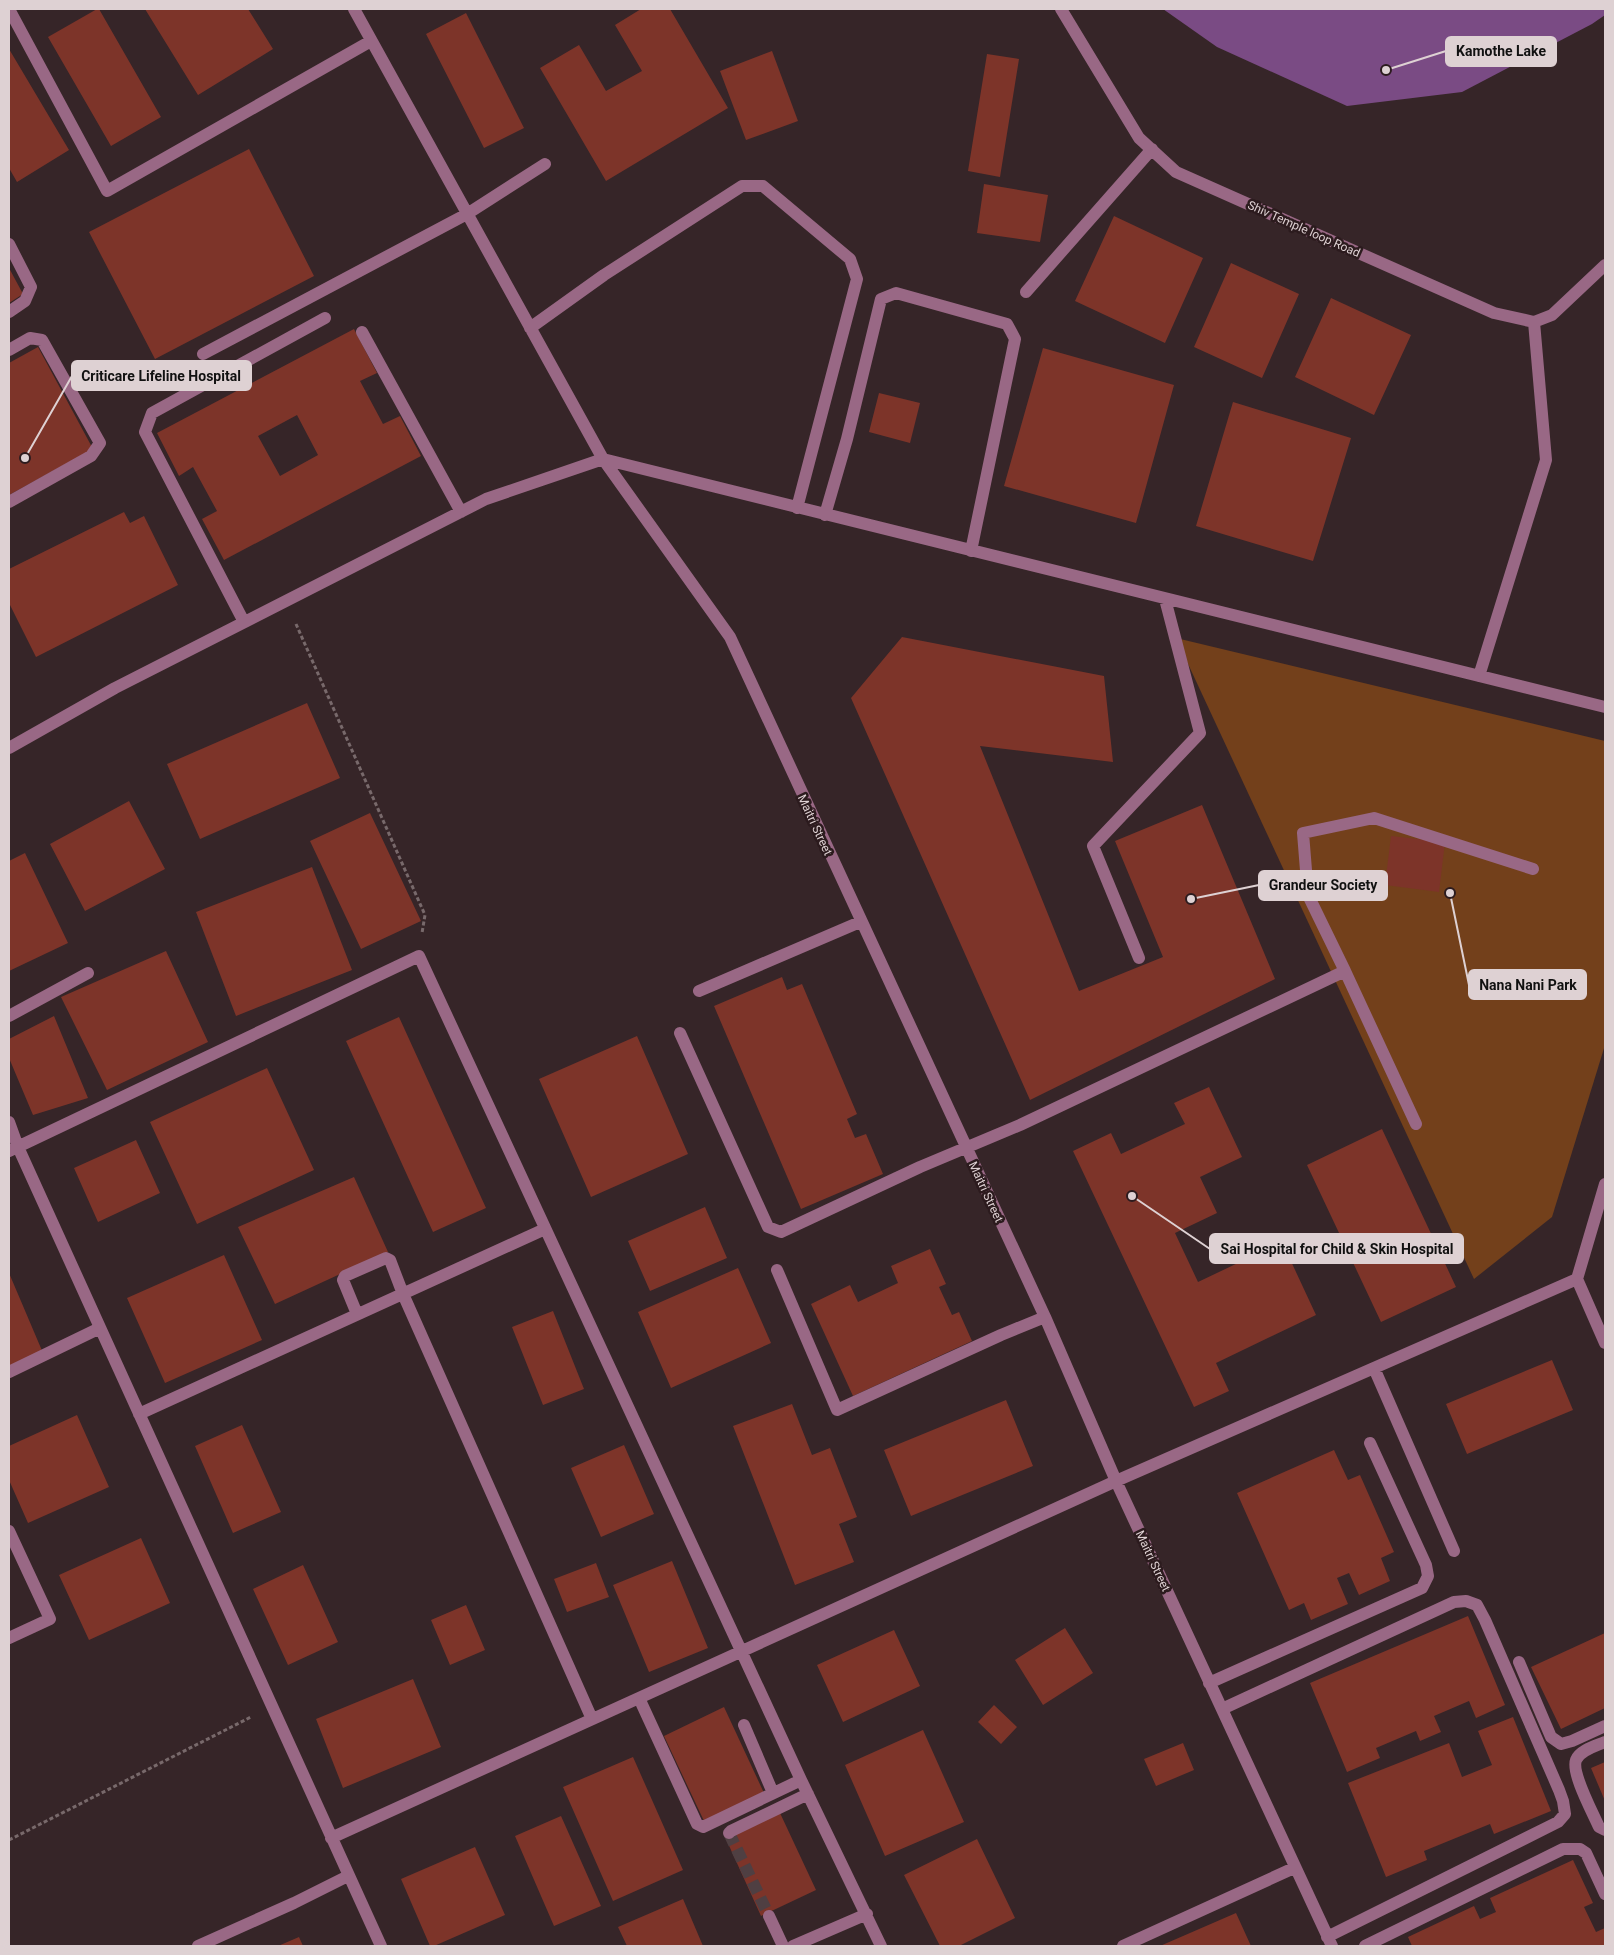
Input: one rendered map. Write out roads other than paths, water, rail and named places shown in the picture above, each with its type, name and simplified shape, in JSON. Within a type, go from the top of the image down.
[{"type":"street","points":[[9,9],[107,191],[371,41]]},
{"type":"street","name":"Maitri Street","points":[[354,9],[603,459],[730,638],[1044,1317],[1116,1481],[1329,1942]]},
{"type":"street","name":"Shiv Temple loop Road","points":[[1062,9],[1139,138],[1176,172],[1494,313],[1534,322]]},
{"type":"street","points":[[1026,292],[1152,149]]},
{"type":"street","points":[[203,354],[467,214],[545,164]]},
{"type":"street","points":[[530,328],[604,275],[742,186],[763,186],[850,259],[857,278],[797,508]]},
{"type":"street","points":[[9,244],[31,286],[26,301],[9,312]]},
{"type":"street","points":[[1479,676],[1546,460],[1534,322],[1552,315],[1605,265]]},
{"type":"street","points":[[825,514],[847,439],[881,299],[896,293],[1007,324],[1016,339],[972,551]]},
{"type":"street","points":[[244,622],[144,432],[152,413],[326,318]]},
{"type":"street","points":[[362,332],[461,512]]},
{"type":"street","points":[[9,350],[30,338],[42,340],[100,443],[91,456],[9,502]]},
{"type":"street","points":[[9,747],[115,688],[486,498],[603,459],[1605,707]]},
{"type":"street","points":[[1139,958],[1093,846],[1200,733],[1165,599]]},
{"type":"street","points":[[1416,1124],[1308,895],[1303,832],[1374,818],[1533,869]]},
{"type":"street","points":[[699,992],[860,922]]},
{"type":"street","points":[[13,1149],[419,956],[801,1780],[882,1946]]},
{"type":"street","points":[[680,1033],[768,1227],[781,1232],[1020,1125],[1344,971]]},
{"type":"street","points":[[9,1016],[88,973]]},
{"type":"street","points":[[9,1122],[13,1149],[100,1328],[381,1946]]},
{"type":"street","points":[[1605,1184],[1578,1279],[1605,1343]]},
{"type":"street","points":[[138,1414],[545,1229]]},
{"type":"street","points":[[357,1314],[344,1280],[345,1276],[386,1258],[390,1260],[403,1294],[592,1720]]},
{"type":"street","points":[[777,1270],[837,1410],[1044,1317]]},
{"type":"street","points":[[331,1838],[1116,1481],[1578,1279]]},
{"type":"street","points":[[9,1372],[100,1328]]},
{"type":"street","points":[[1374,1368],[1454,1551]]},
{"type":"street","points":[[1209,1683],[1422,1588],[1428,1576],[1426,1565],[1370,1443]]},
{"type":"street","points":[[9,1531],[50,1619],[9,1638]]},
{"type":"street","points":[[1222,1709],[1454,1602],[1466,1601],[1477,1605],[1485,1620],[1563,1801],[1565,1814],[1558,1822],[1329,1942]]},
{"type":"street","points":[[1519,1662],[1551,1737],[1560,1744],[1572,1741],[1605,1726]]},
{"type":"street","points":[[639,1698],[697,1824],[703,1827],[801,1780]]},
{"type":"street","points":[[744,1725],[773,1793]]},
{"type":"street","points":[[1605,1742],[1584,1751],[1576,1761],[1575,1772],[1599,1827],[1605,1830]]},
{"type":"street","points":[[729,1833],[808,1794]]},
{"type":"street","points":[[1365,1946],[1563,1849],[1580,1848],[1586,1853],[1605,1894]]},
{"type":"street","points":[[1123,1946],[1294,1868]]},
{"type":"street","points":[[198,1946],[294,1903],[348,1876]]},
{"type":"street","points":[[793,1946],[867,1914]]},
{"type":"street","points":[[769,1916],[784,1946]]},
{"type":"tunnel","points":[[729,1833],[769,1916]]},
{"type":"place","name":"Kamothe Lake","points":[[1386,70]]},
{"type":"place","name":"Criticare Lifeline Hospital","points":[[25,458]]},
{"type":"place","name":"Nana Nani Park","points":[[1450,893]]},
{"type":"place","name":"Grandeur Society","points":[[1191,899]]},
{"type":"place","name":"Sai Hospital for Child & Skin Hospital","points":[[1132,1196]]}]
